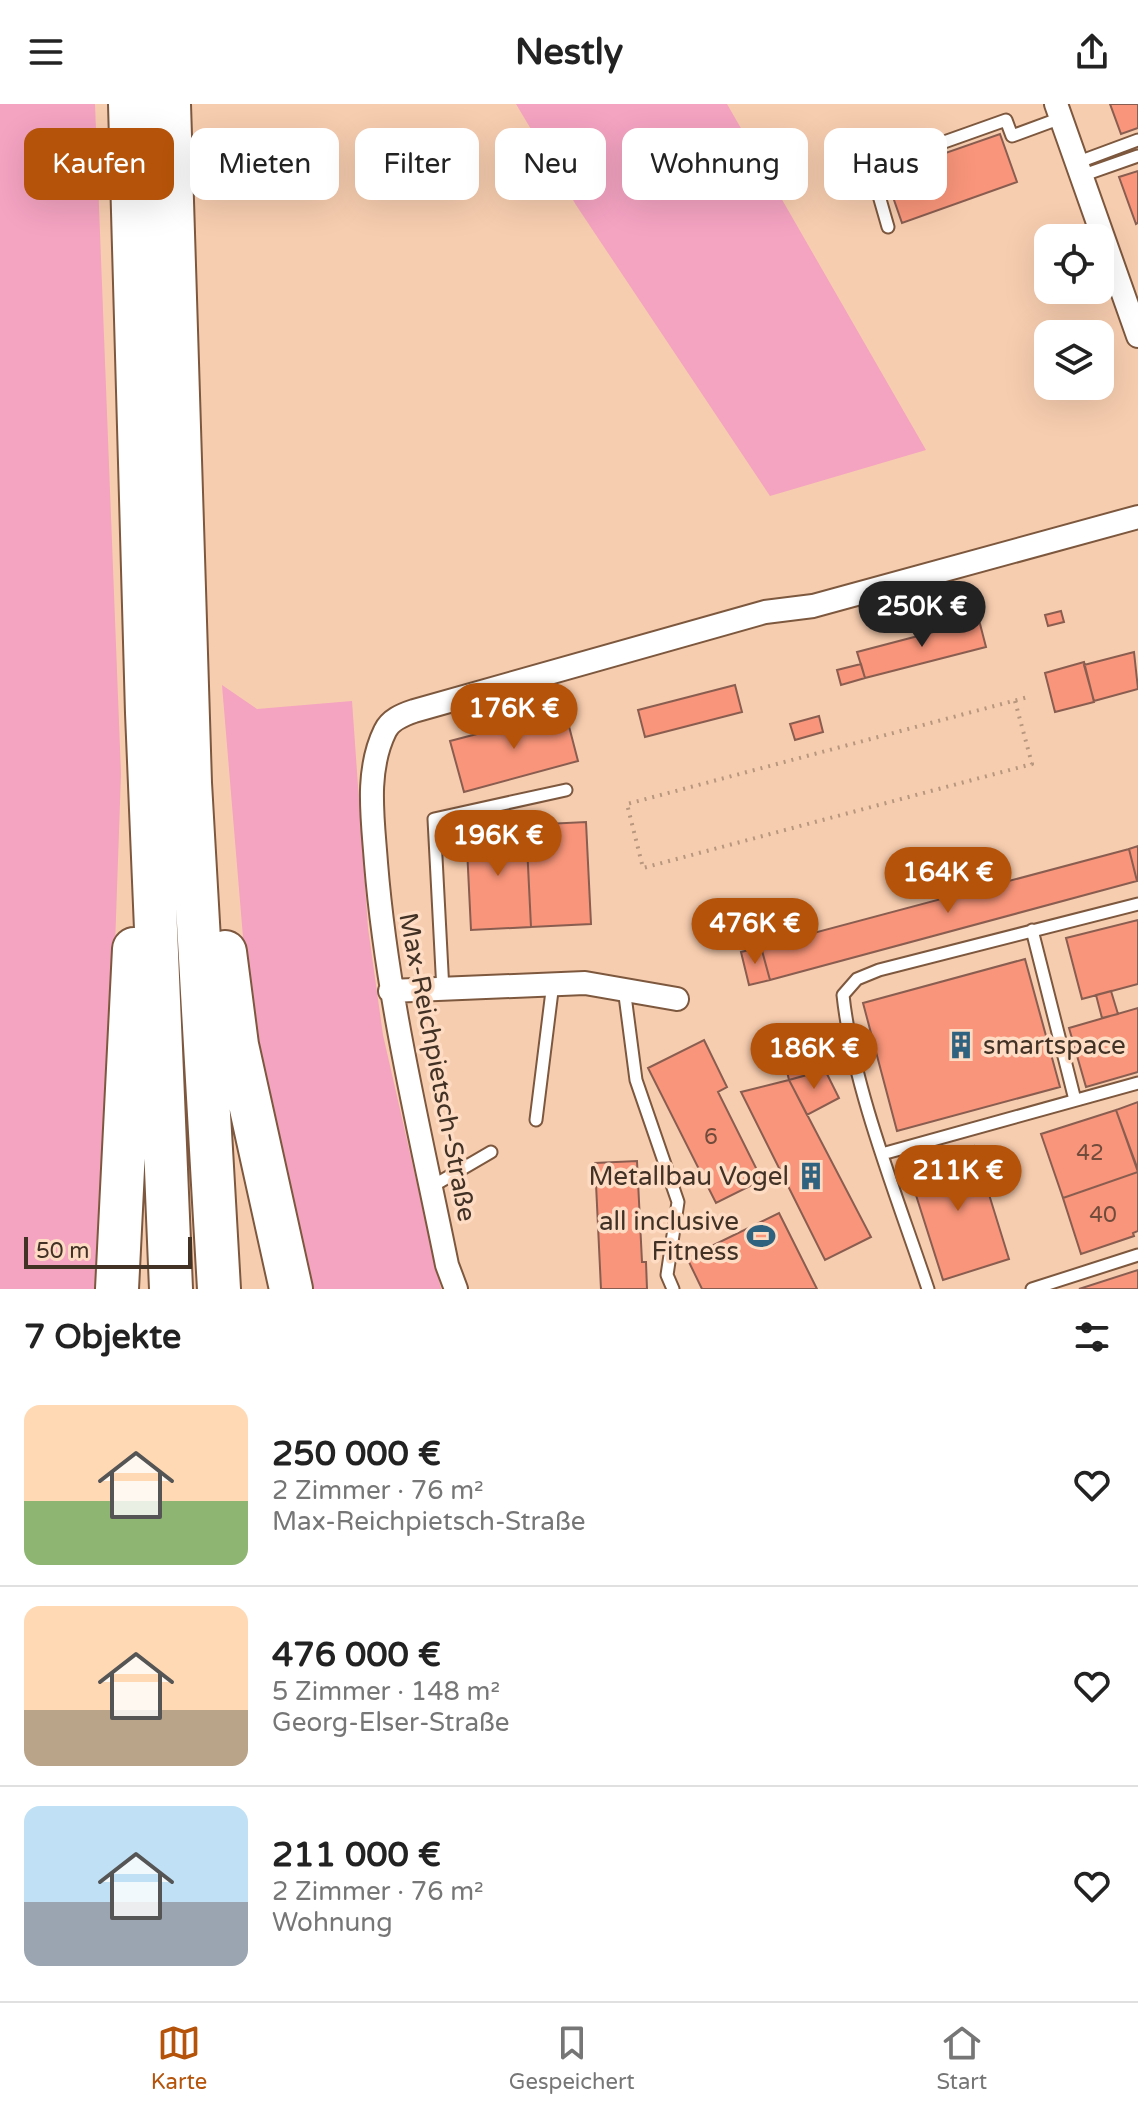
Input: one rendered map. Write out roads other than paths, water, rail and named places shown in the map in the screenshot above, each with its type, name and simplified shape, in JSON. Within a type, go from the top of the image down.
[{"type":"highway","points":[[130,104],[147,713],[171,1289]]},
{"type":"highway","points":[[169,104],[190,783],[219,1289]]},
{"type":"highway","points":[[117,1289],[147,713]]},
{"type":"highway","points":[[190,783],[227,962],[239,1059],[291,1289]]},
{"type":"street","points":[[1058,111],[1138,336]]},
{"type":"street","name":"Max-Reichpietsch-Straße","points":[[456,1289],[390,991],[372,804],[379,748],[386,728],[398,717],[765,612],[813,606],[1138,517]]},
{"type":"street","points":[[390,991],[443,991],[553,983],[624,987],[677,999]]},
{"type":"lane","points":[[888,227],[871,168],[1006,120],[1012,136],[1058,111]]},
{"type":"lane","points":[[1079,169],[1138,140]]},
{"type":"lane","points":[[1079,169],[1138,156]]},
{"type":"lane","points":[[443,991],[434,819],[566,790]]},
{"type":"lane","points":[[928,1289],[882,1154],[848,1031],[843,995],[857,979],[879,970],[1138,904]]},
{"type":"lane","points":[[1032,930],[1075,1100]]},
{"type":"lane","points":[[536,1120],[553,983]]},
{"type":"lane","points":[[624,987],[636,1080],[678,1202],[667,1275],[673,1289]]},
{"type":"lane","points":[[882,1154],[1138,1083]]},
{"type":"lane","points":[[431,1187],[491,1152]]},
{"type":"lane","points":[[1032,1289],[1138,1255]]},
{"type":"place","name":"smartspace","points":[[961,1045]]},
{"type":"place","name":"Metallbau Vogel","points":[[811,1176]]},
{"type":"place","name":"all inclusive Fitness","points":[[761,1236]]}]
